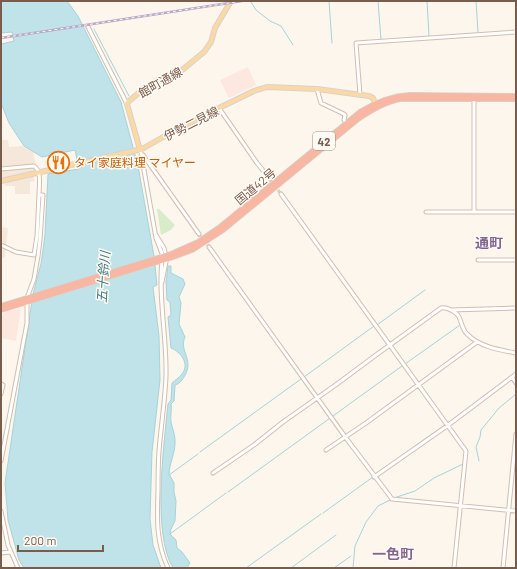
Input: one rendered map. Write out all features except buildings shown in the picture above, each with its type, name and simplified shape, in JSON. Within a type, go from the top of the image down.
[{"type":"highway","name":"国道42号","points":[[1,310],[28,300],[192,250],[214,237],[358,119],[386,99],[400,96],[516,96]]},
{"type":"highway","name":"国道42号","points":[[162,258],[189,247],[220,227],[360,112],[376,105],[400,99],[516,99]]},
{"type":"highway","name":"国道42号","points":[[1,306],[28,300]]},
{"type":"main road","name":"館町通線","points":[[139,151],[127,104],[141,91],[158,80],[181,71],[204,52],[211,42],[215,28],[230,1]]},
{"type":"main road","name":"伊勢二見線","points":[[1,181],[139,151],[219,108],[254,91],[267,87],[317,89],[371,96],[376,105]]},
{"type":"street","points":[[88,27],[127,104]]},
{"type":"street","points":[[360,95],[356,44],[516,32]]},
{"type":"street","points":[[317,89],[321,103],[344,114],[344,120],[346,123]]},
{"type":"street","points":[[474,99],[474,212]]},
{"type":"street","points":[[219,108],[257,163],[270,179]]},
{"type":"street","points":[[139,151],[155,233],[162,258],[161,284],[166,376],[159,454],[158,528],[160,547],[168,568]]},
{"type":"street","points":[[139,151],[199,234]]},
{"type":"street","points":[[1,169],[34,166],[39,172],[41,195],[38,256],[28,300],[27,324],[1,461]]},
{"type":"street","points":[[280,194],[466,451],[454,568]]},
{"type":"street","points":[[1,246],[16,252],[34,255],[41,195]]},
{"type":"street","points":[[426,212],[516,212]]},
{"type":"street","points":[[209,247],[374,477],[392,499],[516,511]]},
{"type":"street","points":[[478,260],[516,260]]},
{"type":"street","points":[[213,473],[254,445],[283,422],[440,308],[451,310],[516,308]]},
{"type":"street","points":[[451,310],[459,316],[465,332],[477,342],[488,347],[516,352]]},
{"type":"street","points":[[326,450],[346,438],[477,342]]},
{"type":"street","points":[[374,477],[447,426],[516,374]]},
{"type":"street","points":[[512,377],[516,383]]},
{"type":"street","points":[[1,384],[3,385],[1,394]]},
{"type":"street","points":[[503,568],[508,510],[514,470],[516,434]]},
{"type":"street","points":[[1,510],[10,552],[18,568]]},
{"type":"street","points":[[1,553],[10,552]]},
{"type":"shaded area","points":[[248,67],[256,85],[229,98],[220,80]]},
{"type":"shaded area","points":[[1,140],[8,140],[9,147],[22,146],[33,152],[37,171],[33,172],[35,181],[30,182],[30,194],[15,194],[15,186],[5,186],[4,177],[1,178]]},
{"type":"shaded area","points":[[1,227],[8,228],[5,258],[1,258]]},
{"type":"shaded area","points":[[21,308],[16,341],[1,338],[1,315],[8,311]]},
{"type":"green space","points":[[157,209],[159,209],[175,225],[171,230],[161,235]]},
{"type":"water","name":"五十鈴川","points":[[1,1],[67,1],[78,16],[121,102],[138,166],[154,256],[157,285],[153,287],[159,336],[160,380],[152,452],[150,519],[153,545],[161,568],[24,568],[19,560],[8,520],[5,483],[33,294],[41,264],[45,235],[48,174],[79,169],[75,150],[42,157],[24,146],[9,123],[1,103],[1,44],[14,41],[12,32],[1,33]]},
{"type":"water","points":[[168,266],[171,266],[171,273],[183,279],[185,284],[179,297],[181,303],[179,324],[185,337],[183,342],[188,367],[182,380],[175,385],[174,401],[171,404],[171,424],[175,436],[175,444],[169,474],[174,483],[176,501],[175,521],[170,534],[176,540],[177,548],[190,563],[187,568],[173,568],[167,553],[161,512],[162,465],[168,404],[171,400],[172,383],[180,377],[185,366],[185,362],[181,355],[171,348],[168,317],[171,315],[170,302],[167,300],[166,282]]},
{"type":"waterway","points":[[329,1],[332,43]]},
{"type":"waterway","points":[[378,1],[381,40]]},
{"type":"waterway","points":[[427,1],[429,36]]},
{"type":"waterway","points":[[476,1],[478,32]]},
{"type":"waterway","points":[[251,2],[256,10],[270,21],[281,26],[293,45]]},
{"type":"waterway","points":[[94,29],[129,96]]},
{"type":"waterway","points":[[377,325],[425,290]]},
{"type":"waterway","points":[[405,364],[460,325]]},
{"type":"waterway","points":[[304,377],[374,326]]},
{"type":"waterway","points":[[228,492],[402,366]]},
{"type":"waterway","points":[[200,452],[301,379]]},
{"type":"waterway","points":[[482,397],[489,392]]},
{"type":"waterway","points":[[479,461],[476,447],[481,430],[499,408],[516,394]]},
{"type":"waterway","points":[[453,419],[466,410]]},
{"type":"waterway","points":[[415,446],[445,425]]},
{"type":"waterway","points":[[169,475],[198,454]]},
{"type":"waterway","points":[[394,498],[415,491],[434,478],[463,464]]},
{"type":"waterway","points":[[323,513],[373,477]]},
{"type":"waterway","points":[[170,534],[226,493]]},
{"type":"waterway","points":[[353,568],[355,546],[366,522],[378,506],[390,500]]},
{"type":"waterway","points":[[246,568],[321,514]]},
{"type":"waterway","points":[[291,568],[336,535]]},
{"type":"waterway","points":[[334,568],[351,556]]},
{"type":"tunnel","points":[[270,179],[281,194]]},
{"type":"tunnel","points":[[199,234],[209,247]]},
{"type":"railway","points":[[1,38],[242,1]]},
{"type":"place","name":"タイ家庭料理 マイヤー","points":[[58,162]]},
{"type":"district","name":"通町","points":[[489,242]]},
{"type":"district","name":"一色町","points":[[393,553]]}]
